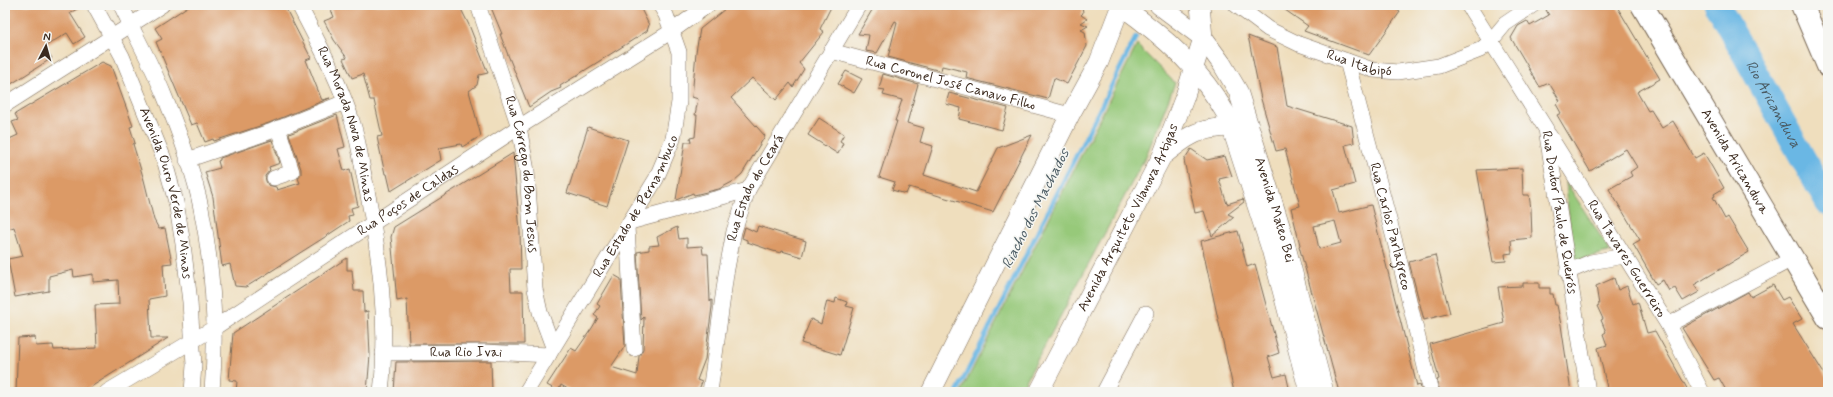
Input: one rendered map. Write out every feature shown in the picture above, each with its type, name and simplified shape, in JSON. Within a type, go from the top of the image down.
[{"type":"highway","name":"Avenida Aricanduva","points":[[1642,5],[1828,318]]},
{"type":"highway","points":[[1802,5],[1828,66]]},
{"type":"main road","points":[[931,392],[1070,115],[1099,62],[1120,5]]},
{"type":"main road","name":"Avenida Mateo Bei","points":[[1120,5],[1174,46],[1217,98],[1232,127],[1272,249],[1309,392]]},
{"type":"main road","points":[[1159,5],[1203,38]]},
{"type":"main road","points":[[1200,5],[1203,38]]},
{"type":"main road","name":"Avenida Arquiteto Vilanova Artigas","points":[[1039,392],[1162,156],[1174,129],[1203,38]]},
{"type":"main road","name":"Avenida Mateo Bei","points":[[1203,38],[1222,64],[1238,90],[1283,234],[1324,392]]},
{"type":"main road","points":[[1162,156],[1188,135],[1213,128],[1232,127]]},
{"type":"street","name":"Avenida Ouro Verde de Minas","points":[[94,5],[113,37],[122,56],[164,159],[176,202],[183,244],[193,341],[194,365],[192,392]]},
{"type":"street","name":"Avenida Ouro Verde de Minas","points":[[121,5],[164,95],[187,160],[201,207],[212,284],[214,328],[214,367],[212,392]]},
{"type":"street","points":[[5,105],[162,5]]},
{"type":"street","name":"Rua Morada Nova de Minas","points":[[299,5],[336,76],[354,125],[374,223],[378,252],[383,353],[381,392]]},
{"type":"street","name":"Rua Córrego do Bom Jesus","points":[[478,5],[520,127],[527,171],[535,289],[551,351]]},
{"type":"street","name":"Rua Estado de Pernambuco","points":[[532,390],[551,351],[656,179],[673,140],[679,102],[679,52],[672,31],[660,5]]},
{"type":"street","name":"Rua Poços de Caldas","points":[[107,392],[214,328],[520,127],[672,31],[708,5]]},
{"type":"street","name":"Rua Estado do Ceará","points":[[710,392],[726,274],[734,231],[748,190],[859,5]]},
{"type":"street","name":"Rua Itabipó","points":[[1236,5],[1268,29],[1299,44],[1373,70],[1398,72],[1439,66],[1469,56],[1490,42],[1505,24],[1533,5]]},
{"type":"street","name":"Rua Doutor Paulo de Queirós","points":[[1468,5],[1546,129],[1567,272],[1588,392]]},
{"type":"street","name":"Rua Coronel José Canavo Filho","points":[[831,51],[1070,115]]},
{"type":"street","name":"Rua Carlos Parlagreco","points":[[1347,61],[1396,246],[1431,392]]},
{"type":"street","points":[[187,160],[278,128],[345,102]]},
{"type":"street","points":[[274,178],[292,172],[278,128]]},
{"type":"street","name":"Rua Tavares Guerreiro","points":[[1546,129],[1668,325],[1702,392]]},
{"type":"street","points":[[634,350],[628,225],[748,190]]},
{"type":"street","points":[[1567,272],[1591,262],[1624,256]]},
{"type":"street","points":[[1668,325],[1792,259]]},
{"type":"street","points":[[1104,392],[1146,313]]},
{"type":"street","name":"Rua Rio Ivai","points":[[383,353],[551,351]]},
{"type":"green space","points":[[1137,45],[1175,83],[1146,156],[1020,392],[961,392]]},
{"type":"green space","points":[[1566,182],[1610,251],[1572,263]]},
{"type":"building","points":[[5,5],[84,5],[70,13],[85,37],[74,44],[67,33],[44,47],[52,58],[5,88]]},
{"type":"building","points":[[190,5],[284,5],[311,58],[306,60],[321,98],[322,100],[330,98],[269,123],[214,141],[213,139],[205,142],[197,123],[191,125],[156,42],[162,39],[155,28]]},
{"type":"building","points":[[329,5],[459,5],[469,25],[488,73],[479,75],[477,85],[469,91],[481,136],[462,147],[461,144],[439,148],[441,160],[391,191],[387,174],[385,174],[377,137],[382,136],[374,100],[370,100],[363,74],[352,78],[343,59],[347,58],[334,40],[324,21],[334,17]]},
{"type":"building","points":[[490,5],[639,5],[649,25],[647,31],[560,86],[561,88],[551,92],[529,107]]},
{"type":"building","points":[[730,5],[832,5],[820,29],[824,32],[799,63],[804,69],[793,87],[790,83],[776,100],[752,78],[731,98],[765,136],[742,174],[734,181],[719,189],[694,195],[693,193],[676,200],[685,142],[691,142],[690,138],[695,137],[697,115],[695,115],[698,99],[692,97],[696,52],[700,29]]},
{"type":"building","points":[[875,5],[1082,5],[1083,13],[1081,15],[1087,19],[1081,23],[1088,26],[1081,30],[1085,32],[1087,46],[1067,84],[1054,78],[1048,99],[966,78],[967,72],[942,66],[941,71],[888,57],[897,22],[895,21],[877,53],[866,51],[869,35],[858,34]]},
{"type":"building","points":[[1278,5],[1401,5],[1397,10],[1400,12],[1369,55],[1304,31],[1308,26]]},
{"type":"building","points":[[1554,5],[1616,5],[1660,79],[1637,92],[1648,111],[1651,110],[1662,128],[1673,121],[1695,158],[1704,153],[1724,188],[1714,194],[1715,196],[1713,197],[1725,219],[1728,217],[1749,252],[1694,285],[1699,292],[1683,301],[1675,288],[1669,291],[1663,280],[1656,284],[1633,244],[1640,240],[1609,189],[1632,176],[1630,172],[1637,167],[1626,149],[1590,171],[1557,115],[1561,113],[1556,104],[1560,101],[1549,83],[1540,87],[1511,38],[1518,26],[1527,21],[1530,26],[1549,15],[1546,10]]},
{"type":"building","points":[[1248,36],[1277,47],[1287,106],[1352,126],[1354,143],[1345,145],[1355,184],[1333,190],[1339,213],[1371,205],[1417,386],[1420,385],[1422,392],[1339,392],[1299,246],[1291,208],[1300,206],[1285,149],[1276,151],[1261,99]],"holes":[[[1335,221],[1341,243],[1319,249],[1314,226]]]},
{"type":"building","points":[[102,62],[111,66],[133,126],[130,127],[135,143],[133,144],[154,220],[159,229],[165,228],[172,263],[163,264],[165,296],[149,299],[151,338],[168,338],[83,392],[16,392],[18,338],[35,337],[36,346],[53,345],[54,350],[97,348],[95,305],[119,304],[118,280],[93,282],[93,274],[74,277],[73,270],[49,276],[49,291],[15,297],[8,259],[23,256],[14,227],[5,230],[5,141],[18,135],[12,122],[18,120],[15,114]]},
{"type":"building","points":[[846,71],[862,79],[854,93],[838,84]]},
{"type":"building","points":[[883,74],[918,84],[907,123],[924,128],[920,142],[933,146],[924,175],[976,192],[998,148],[1032,135],[993,212],[909,187],[906,194],[892,190],[895,182],[879,177],[897,121],[895,121],[902,100],[883,95],[885,90],[879,89]]},
{"type":"building","points":[[949,93],[1008,108],[1002,130],[959,119],[961,108],[946,104]]},
{"type":"building","points":[[337,115],[345,147],[338,149],[344,171],[350,169],[358,206],[351,208],[353,215],[348,216],[349,221],[246,287],[235,286],[230,264],[222,266],[213,197],[205,172],[220,168],[218,161],[220,158],[272,140],[280,163],[269,167],[270,170],[265,176],[268,185],[276,187],[277,190],[300,183],[298,178],[301,174],[301,169],[289,134]]},
{"type":"building","points":[[819,118],[844,134],[840,141],[843,143],[838,154],[808,135]]},
{"type":"building","points":[[588,127],[628,140],[607,206],[567,193]]},
{"type":"building","points":[[1191,149],[1207,160],[1225,156],[1232,176],[1219,179],[1227,204],[1243,199],[1244,202],[1228,214],[1234,217],[1212,236],[1204,211],[1195,213],[1184,160]]},
{"type":"building","points":[[513,153],[520,231],[521,269],[510,269],[511,291],[523,291],[524,344],[409,344],[407,299],[397,301],[391,237],[394,227]]},
{"type":"building","points":[[1522,168],[1523,195],[1529,195],[1531,209],[1532,238],[1511,240],[1512,253],[1505,254],[1506,261],[1493,262],[1477,170]]},
{"type":"building","points":[[758,226],[806,241],[802,257],[782,251],[781,253],[773,251],[747,242],[747,240],[742,238],[745,227],[756,232]]},
{"type":"building","points":[[677,227],[679,239],[687,238],[687,247],[702,246],[703,254],[708,254],[710,301],[712,300],[712,307],[705,359],[697,380],[702,382],[698,392],[637,392],[629,390],[629,392],[573,392],[561,385],[558,391],[547,385],[571,348],[576,351],[592,328],[598,318],[594,315],[600,306],[597,304],[614,275],[621,279],[625,346],[611,367],[637,375],[639,356],[643,349],[644,317],[641,320],[637,252],[649,250],[649,246],[659,245],[657,237]]},
{"type":"building","points":[[1238,231],[1247,267],[1255,264],[1279,353],[1268,357],[1274,377],[1286,374],[1290,392],[1234,392],[1201,241]]},
{"type":"building","points":[[1435,255],[1450,313],[1424,320],[1409,262]]},
{"type":"building","points":[[347,258],[347,270],[352,270],[354,291],[363,291],[364,312],[368,311],[370,355],[367,392],[236,392],[237,381],[229,380],[233,333]]},
{"type":"building","points":[[1614,278],[1618,290],[1627,286],[1633,304],[1638,302],[1647,333],[1655,331],[1689,392],[1647,392],[1646,390],[1640,392],[1608,392],[1598,348],[1607,345],[1603,334],[1606,332],[1601,320],[1603,319],[1597,306],[1599,305],[1596,286]]},
{"type":"building","points":[[1523,283],[1539,283],[1539,288],[1550,288],[1550,294],[1553,294],[1561,325],[1571,392],[1440,392],[1437,380],[1439,379],[1430,344],[1504,323],[1498,287],[1523,286]]},
{"type":"building","points":[[1773,285],[1782,300],[1788,297],[1802,319],[1793,324],[1828,380],[1828,392],[1727,392],[1719,378],[1714,380],[1682,328],[1748,292],[1751,297]]},
{"type":"building","points":[[836,298],[847,302],[846,306],[854,308],[840,355],[801,343],[811,319],[821,324],[827,301],[835,303]]},
{"type":"building","points":[[491,361],[492,392],[394,392],[396,362]]},
{"type":"waterway","name":"Rio Aricanduva","points":[[1717,5],[1828,203]]},
{"type":"waterway","name":"Riacho dos Machados","points":[[957,392],[1136,37]]}]
